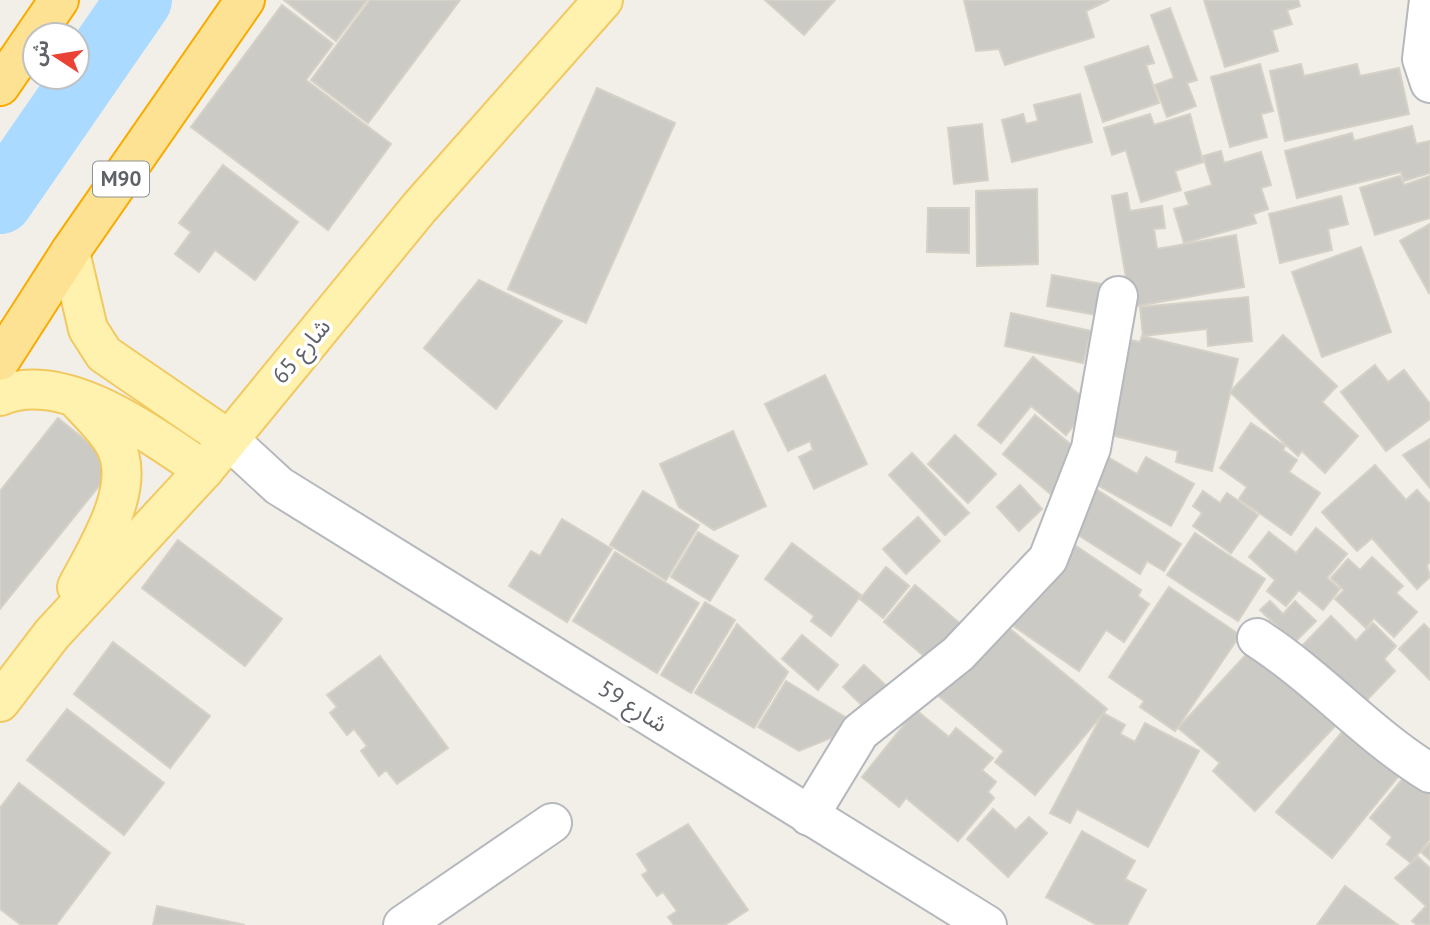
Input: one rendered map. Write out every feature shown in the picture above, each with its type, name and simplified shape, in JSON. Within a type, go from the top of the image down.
[{"type":"highway","points":[[0,86],[59,0]]},
{"type":"highway","name":"M90","points":[[0,361],[70,252],[245,0]]},
{"type":"main road","name":"شارع 65","points":[[0,702],[52,634],[204,470],[419,208],[595,4]]},
{"type":"main road","points":[[70,252],[88,329],[104,354],[228,439]]},
{"type":"main road","points":[[0,396],[13,390],[43,390],[75,397],[112,412],[204,470]]},
{"type":"main road","points":[[52,634],[108,528],[120,489],[116,446],[75,397]]},
{"type":"street","points":[[1429,0],[1422,59],[1430,83]]},
{"type":"street","points":[[809,816],[860,732],[958,654],[1048,559],[1091,448],[1118,296]]},
{"type":"street","name":"شارع 59","points":[[228,439],[279,486],[987,925]]},
{"type":"street","name":"شارع 59","points":[[204,470],[279,486]]},
{"type":"street","points":[[1257,638],[1295,663],[1402,757],[1430,773]]},
{"type":"street","points":[[403,925],[552,823]]},
{"type":"building","points":[[284,0],[367,0],[336,41]]},
{"type":"building","points":[[370,0],[460,0],[368,123],[311,80]]},
{"type":"building","points":[[765,0],[835,0],[804,35]]},
{"type":"building","points":[[964,0],[1109,0],[1086,11],[1094,37],[1005,65],[999,49],[976,51]]},
{"type":"building","points":[[1204,0],[1298,0],[1300,6],[1287,10],[1292,24],[1272,30],[1278,51],[1225,67]]},
{"type":"building","points":[[282,5],[333,44],[306,80],[391,144],[328,230],[191,127]]},
{"type":"building","points":[[1170,8],[1197,80],[1187,83],[1196,106],[1167,117],[1155,85],[1174,78],[1151,15]]},
{"type":"building","points":[[1148,46],[1154,63],[1146,65],[1159,103],[1103,122],[1085,67]]},
{"type":"building","points":[[1260,64],[1273,111],[1261,114],[1267,137],[1230,147],[1211,77]]},
{"type":"building","points":[[1301,64],[1304,76],[1357,64],[1360,76],[1399,68],[1409,114],[1285,141],[1270,71]]},
{"type":"building","points":[[597,88],[675,123],[586,323],[508,289]]},
{"type":"building","points":[[1080,94],[1092,142],[1012,162],[1002,120],[1023,114],[1026,124],[1038,121],[1034,105]]},
{"type":"building","points":[[1150,114],[1154,125],[1190,114],[1203,162],[1175,171],[1181,190],[1141,202],[1126,150],[1112,155],[1104,128]]},
{"type":"building","points":[[982,124],[988,180],[954,184],[948,128]]},
{"type":"building","points":[[1412,126],[1416,144],[1430,141],[1430,173],[1404,181],[1401,172],[1297,198],[1285,151],[1352,133],[1354,141]]},
{"type":"building","points":[[1221,151],[1224,163],[1261,152],[1271,185],[1261,188],[1268,209],[1253,214],[1256,223],[1184,243],[1174,209],[1189,205],[1185,193],[1212,185],[1203,156]]},
{"type":"building","points":[[223,165],[298,222],[255,280],[215,250],[199,272],[175,254],[191,232],[179,223]]},
{"type":"building","points":[[1400,176],[1404,185],[1430,176],[1430,218],[1375,235],[1360,188]]},
{"type":"building","points":[[1037,189],[1038,264],[977,266],[976,191]]},
{"type":"building","points":[[1127,193],[1130,211],[1162,206],[1165,228],[1154,229],[1157,249],[1236,235],[1244,287],[1131,307],[1112,196]]},
{"type":"building","points":[[1341,196],[1348,224],[1328,229],[1332,250],[1280,263],[1269,214]]},
{"type":"building","points":[[928,208],[969,208],[969,253],[927,252]]},
{"type":"building","points":[[1430,224],[1430,292],[1429,293],[1400,241]]},
{"type":"building","points":[[1361,247],[1391,332],[1322,357],[1292,272]]},
{"type":"building","points":[[1052,275],[1108,285],[1102,316],[1047,306]]},
{"type":"building","points":[[479,280],[562,321],[496,409],[424,348]]},
{"type":"building","points":[[1248,297],[1252,341],[1208,346],[1207,329],[1143,336],[1140,307]]},
{"type":"building","points":[[1011,313],[1091,331],[1083,363],[1005,346]]},
{"type":"building","points":[[1283,335],[1337,386],[1322,402],[1358,436],[1325,473],[1302,451],[1298,456],[1230,392]]},
{"type":"building","points":[[1142,336],[1238,359],[1212,471],[1176,462],[1178,451],[1098,432],[1130,340],[1140,342]]},
{"type":"building","points":[[1033,357],[1091,404],[1066,435],[1031,406],[1001,443],[978,425]]},
{"type":"building","points":[[1375,365],[1388,382],[1404,370],[1430,404],[1430,419],[1386,451],[1341,392]]},
{"type":"building","points":[[825,375],[867,464],[814,489],[799,457],[813,450],[810,441],[788,451],[765,404]]},
{"type":"building","points":[[1035,415],[1086,457],[1053,496],[1003,454]]},
{"type":"building","points":[[58,418],[116,465],[0,609],[0,491]]},
{"type":"building","points":[[1251,423],[1285,446],[1283,450],[1297,460],[1289,472],[1320,493],[1291,535],[1239,499],[1247,487],[1220,468]]},
{"type":"building","points":[[733,431],[766,506],[714,530],[679,507],[660,464]]},
{"type":"building","points":[[955,435],[996,474],[968,503],[928,464]]},
{"type":"building","points":[[1430,439],[1430,488],[1403,455]]},
{"type":"building","points":[[912,453],[969,513],[945,535],[889,475]]},
{"type":"building","points":[[1106,456],[1137,474],[1146,457],[1194,484],[1171,526],[1092,482]]},
{"type":"building","points":[[1375,465],[1406,500],[1417,490],[1430,504],[1430,562],[1427,565],[1430,577],[1417,589],[1372,538],[1357,551],[1322,512]]},
{"type":"building","points":[[1020,485],[1042,509],[1019,531],[997,507]]},
{"type":"building","points":[[1096,489],[1181,544],[1164,571],[1147,561],[1140,574],[1070,530]]},
{"type":"building","points":[[643,491],[699,525],[666,580],[610,545]]},
{"type":"building","points":[[1203,491],[1220,503],[1227,493],[1258,515],[1231,553],[1193,526],[1202,513],[1193,506]]},
{"type":"building","points":[[918,517],[940,541],[906,574],[883,549]]},
{"type":"building","points":[[562,519],[612,549],[567,622],[509,586],[531,551],[540,556]]},
{"type":"building","points":[[1316,528],[1347,554],[1327,578],[1340,589],[1323,610],[1299,590],[1286,606],[1267,591],[1275,580],[1249,557],[1269,532],[1296,553]]},
{"type":"building","points":[[698,532],[738,556],[710,601],[671,577]]},
{"type":"building","points":[[1195,533],[1265,579],[1238,621],[1167,575]]},
{"type":"building","points":[[1066,539],[1141,590],[1138,596],[1149,604],[1124,642],[1106,630],[1079,671],[1009,623]]},
{"type":"building","points":[[178,540],[282,619],[245,666],[142,588]]},
{"type":"building","points":[[792,543],[861,595],[831,636],[811,621],[814,616],[765,579]]},
{"type":"building","points":[[615,552],[699,603],[657,673],[573,621]]},
{"type":"building","points":[[1372,557],[1403,586],[1396,593],[1417,612],[1394,637],[1374,618],[1366,628],[1335,599],[1344,590],[1331,578],[1348,559],[1360,570]]},
{"type":"building","points":[[886,567],[909,586],[883,618],[860,599]]},
{"type":"building","points":[[915,585],[963,626],[932,663],[884,622]]},
{"type":"building","points":[[1169,587],[1240,635],[1175,731],[1140,707],[1144,701],[1109,677]]},
{"type":"building","points":[[1270,601],[1283,614],[1295,601],[1316,621],[1294,643],[1260,610]]},
{"type":"building","points":[[705,602],[735,620],[691,693],[661,675]]},
{"type":"building","points":[[1331,616],[1356,641],[1373,623],[1396,646],[1384,659],[1395,671],[1359,708],[1299,649]]},
{"type":"building","points":[[997,618],[1107,709],[1035,795],[995,762],[1004,751],[935,693]]},
{"type":"building","points":[[737,624],[788,672],[754,728],[695,693]]},
{"type":"building","points":[[1424,624],[1430,630],[1430,680],[1399,649]]},
{"type":"building","points":[[802,635],[838,665],[818,690],[782,659]]},
{"type":"building","points":[[113,642],[210,716],[170,768],[74,694]]},
{"type":"building","points":[[1255,645],[1338,723],[1255,811],[1213,771],[1220,763],[1178,728]]},
{"type":"building","points":[[380,656],[448,748],[397,784],[386,770],[379,776],[361,751],[367,746],[354,729],[347,735],[330,713],[337,707],[327,695]]},
{"type":"building","points":[[864,665],[895,694],[873,716],[843,687]]},
{"type":"building","points":[[786,681],[860,726],[799,751],[758,727]]},
{"type":"building","points":[[67,709],[164,783],[124,835],[27,760]]},
{"type":"building","points":[[916,710],[949,737],[956,728],[993,758],[982,770],[996,782],[988,792],[994,798],[958,841],[906,798],[899,807],[862,777]]},
{"type":"building","points":[[1103,713],[1125,725],[1120,734],[1135,742],[1145,723],[1199,751],[1148,847],[1077,809],[1070,823],[1050,813]]},
{"type":"building","points":[[1347,726],[1402,772],[1332,858],[1276,812]]},
{"type":"building","points":[[1410,770],[1430,787],[1430,839],[1411,863],[1387,844],[1392,837],[1370,818]]},
{"type":"building","points":[[19,783],[110,853],[56,925],[21,925],[0,909],[0,808]]},
{"type":"building","points":[[993,809],[1016,830],[1029,817],[1047,833],[1008,877],[967,839]]},
{"type":"building","points":[[688,824],[748,910],[725,925],[674,925],[668,917],[677,911],[663,892],[657,896],[642,875],[648,871],[637,854]]},
{"type":"building","points":[[1082,831],[1135,861],[1125,879],[1146,890],[1127,925],[1097,925],[1046,897]]},
{"type":"building","points":[[1430,843],[1430,860],[1421,852]]},
{"type":"building","points":[[1418,857],[1430,868],[1430,925],[1417,925],[1412,921],[1426,906],[1395,878]]},
{"type":"building","points":[[1345,886],[1398,925],[1317,925]]},
{"type":"building","points":[[157,906],[245,925],[153,925]]},
{"type":"waterway","points":[[0,201],[139,0]]}]
